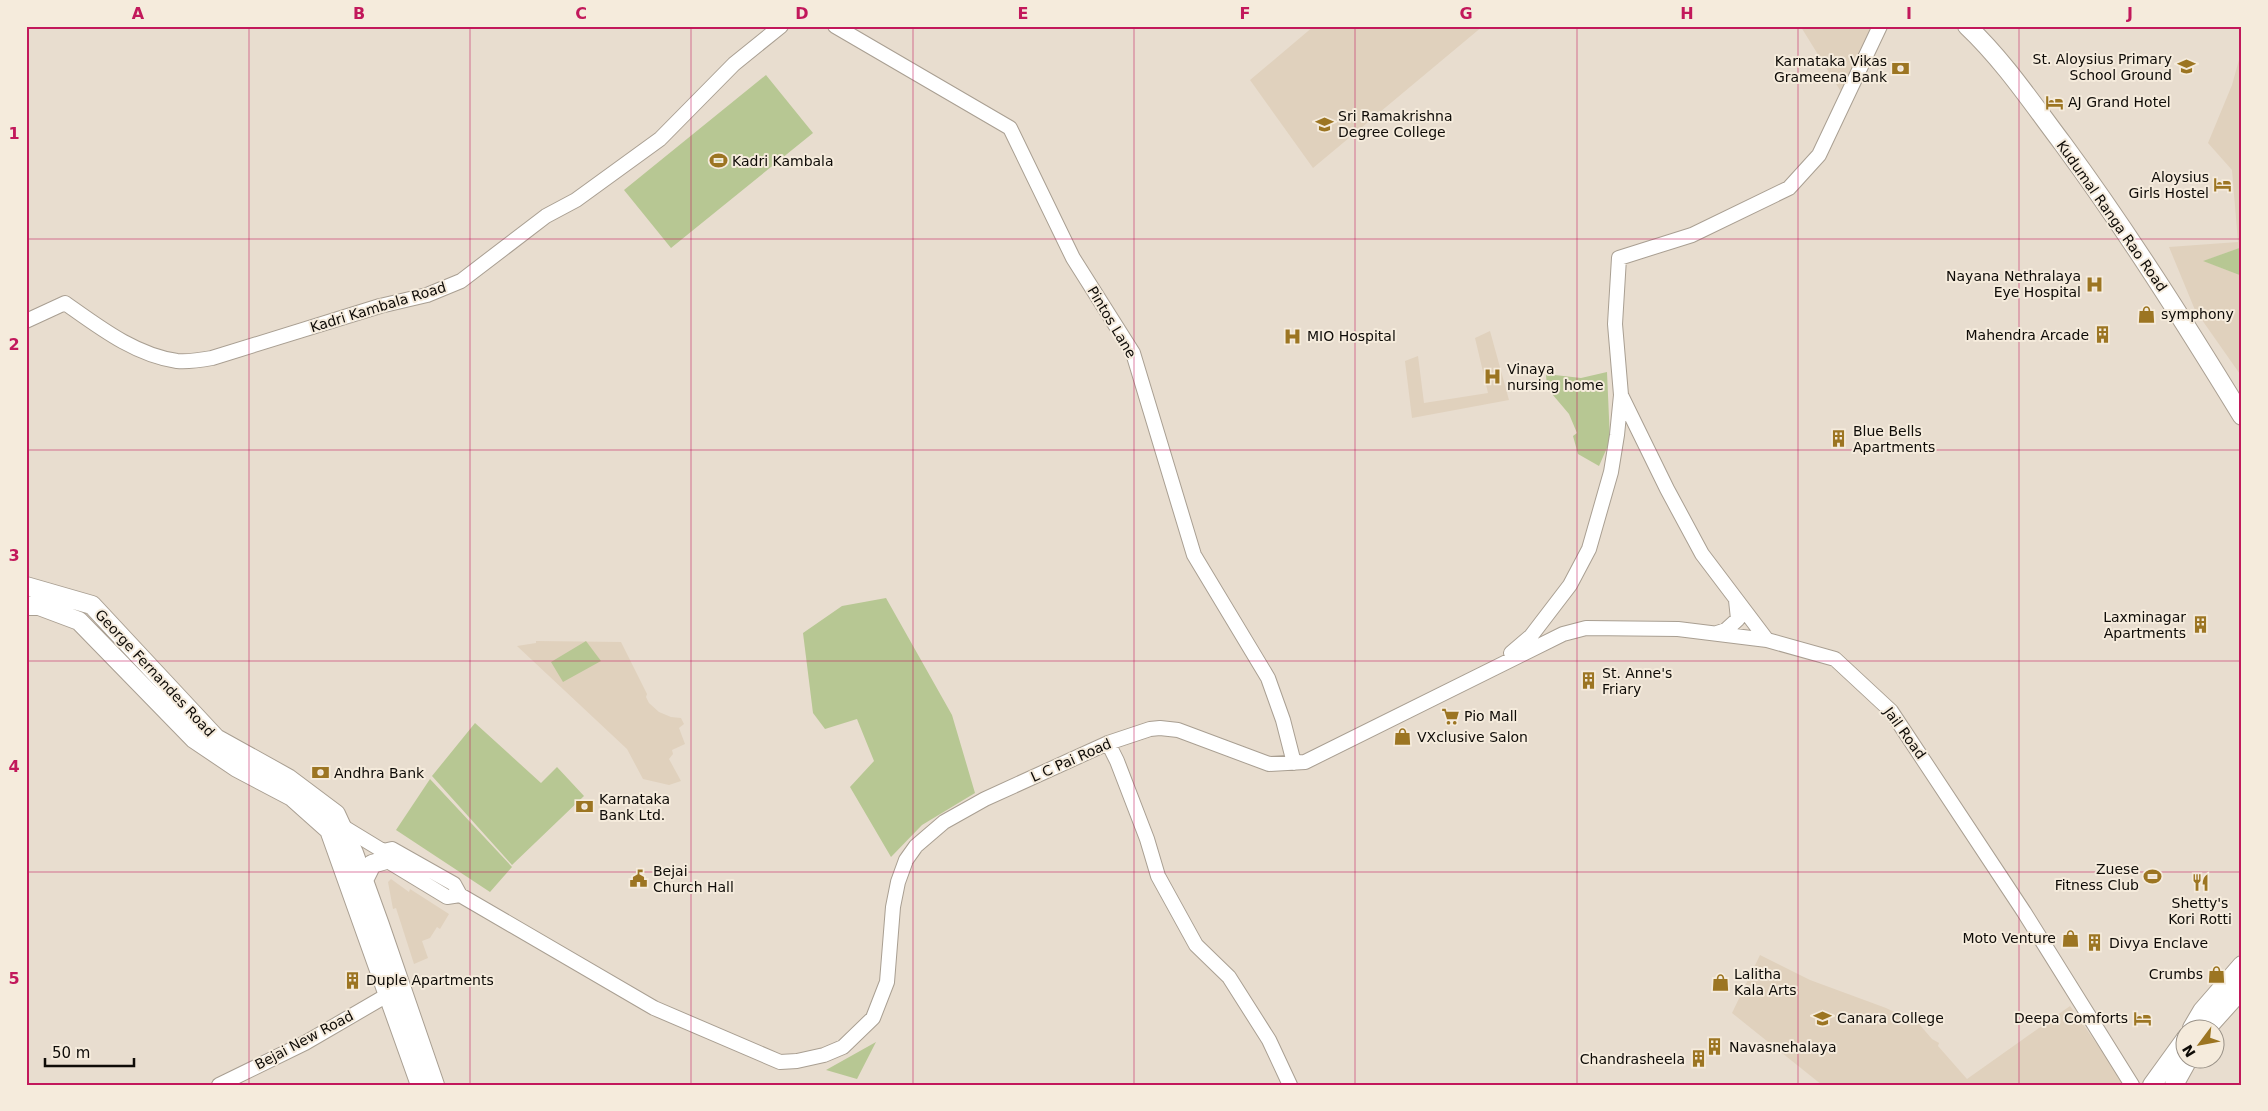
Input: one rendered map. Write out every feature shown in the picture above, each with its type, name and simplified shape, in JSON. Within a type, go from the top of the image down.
[{"type":"main road","name":"Kudumal Ranga Rao Road","points":[[1967,26],[1990,48],[2021,88],[2124,230],[2242,416]]},
{"type":"main road","name":"George Fernandes Road","points":[[26,586],[92,605],[216,738],[288,778],[336,814],[333,826],[329,830],[435,1085]]},
{"type":"main road","name":"George Fernandes Road","points":[[26,606],[39,606],[80,621],[194,739],[237,768],[292,797],[333,826],[364,880],[420,1085]]},
{"type":"main road","points":[[364,880],[372,864],[384,856]]},
{"type":"main road","points":[[2198,1018],[2242,965]]},
{"type":"main road","points":[[2216,1018],[2242,989]]},
{"type":"main road","points":[[2152,1085],[2176,1052]]},
{"type":"main road","points":[[2174,1085],[2183,1068]]},
{"type":"street","name":"Kadri Kambala Road","points":[[26,321],[65,303],[106,332],[146,352],[179,361],[195,360],[212,358],[380,306],[427,295],[461,281],[546,216],[576,200],[660,138],[734,64],[781,26]]},
{"type":"street","name":"Pintos Lane","points":[[835,26],[1010,128],[1073,258],[1133,353],[1194,555],[1268,678],[1283,720],[1294,763]]},
{"type":"street","points":[[1500,664],[1530,636],[1570,585],[1589,549],[1611,472],[1617,435],[1620,395],[1615,324],[1619,258],[1692,235],[1788,188],[1819,155],[1880,26]]},
{"type":"street","points":[[1620,395],[1702,554],[1767,640]]},
{"type":"street","points":[[1716,634],[1726,630],[1738,619],[1735,597]]},
{"type":"street","name":"Jail Road","points":[[1500,664],[1563,634],[1586,628],[1633,627],[1767,640],[1836,659],[1891,711],[2024,912],[2132,1085]]},
{"type":"street","name":"L C Pai Road","points":[[384,856],[447,897],[460,895],[654,1008],[780,1062],[824,1055],[843,1047],[873,1018],[887,982],[893,907],[898,882],[906,860],[926,837],[944,822],[985,799],[1108,743],[1139,732],[1160,728],[1170,728],[1210,740],[1269,764],[1294,763],[1316,758],[1500,664]]},
{"type":"street","points":[[1108,743],[1117,760],[1147,839],[1158,876],[1196,945],[1229,977],[1264,1033],[1290,1085]]},
{"type":"street","points":[[333,826],[384,856]]},
{"type":"street","name":"Bejai New Road","points":[[219,1085],[305,1043],[395,990]]},
{"type":"shaded area","name":"Sri Ramakrishna Degree College","points":[[1314,26],[1483,26],[1313,168],[1250,80]]},
{"type":"shaded area","points":[[1874,26],[1843,95],[1801,27]]},
{"type":"shaded area","points":[[2242,49],[2242,247],[2204,261],[2242,276],[2242,377],[2195,310],[2169,247],[2238,242],[2232,170],[2208,143],[2232,85]]},
{"type":"shaded area","name":"Vinaya nursing home","points":[[1490,331],[1509,400],[1412,418],[1405,361],[1418,356],[1424,403],[1488,393],[1475,338]]},
{"type":"shaded area","points":[[536,641],[621,642],[647,694],[646,697],[649,703],[659,712],[671,717],[681,718],[684,724],[679,728],[685,744],[672,750],[673,754],[669,759],[681,781],[669,785],[643,779],[627,749],[517,646],[536,643]]},
{"type":"shaded area","points":[[391,879],[409,892],[410,889],[449,914],[440,929],[437,927],[430,938],[422,941],[428,958],[414,964],[396,908],[393,909],[388,882]]},
{"type":"shaded area","name":"Canara College","points":[[1760,955],[1810,980],[1886,1008],[1919,1024],[1932,1039],[1939,1043],[1938,1046],[1967,1079],[2070,1006],[2126,1085],[1822,1085],[1732,1013]]},
{"type":"green space","name":"Kadri Kambala","points":[[766,75],[813,133],[671,248],[624,190]]},
{"type":"green space","points":[[2242,247],[2242,276],[2203,261]]},
{"type":"green space","points":[[1607,372],[1610,441],[1599,466],[1578,454],[1573,436],[1577,433],[1569,414],[1547,388],[1546,374],[1581,378]]},
{"type":"green space","points":[[886,598],[952,715],[975,793],[922,825],[891,857],[850,787],[874,761],[857,719],[825,729],[813,713],[803,633],[842,606]]},
{"type":"green space","points":[[586,641],[601,661],[563,682],[551,662]]},
{"type":"green space","points":[[475,723],[541,783],[557,767],[584,796],[512,865],[432,776]]},
{"type":"green space","points":[[430,779],[512,867],[490,892],[396,830]]},
{"type":"green space","points":[[876,1042],[857,1079],[826,1070]]},
{"type":"place","name":"St. Aloysius Primary School Ground","points":[[2186,67]]},
{"type":"place","name":"Karnataka Vikas Grameena Bank","points":[[1901,69]]},
{"type":"place","name":"AJ Grand Hotel","points":[[2054,102]]},
{"type":"place","name":"Sri Ramakrishna Degree College","points":[[1324,124]]},
{"type":"place","name":"Kadri Kambala","points":[[718,161]]},
{"type":"place","name":"Aloysius Girls Hostel","points":[[2223,185]]},
{"type":"place","name":"Nayana Nethralaya Eye Hospital","points":[[2095,284]]},
{"type":"place","name":"symphony","points":[[2147,314]]},
{"type":"place","name":"Mahendra Arcade","points":[[2103,335]]},
{"type":"place","name":"MIO Hospital","points":[[1293,336]]},
{"type":"place","name":"Vinaya nursing home","points":[[1493,377]]},
{"type":"place","name":"Blue Bells Apartments","points":[[1839,439]]},
{"type":"place","name":"Laxminagar Apartments","points":[[2200,625]]},
{"type":"place","name":"St. Anne's Friary","points":[[1588,681]]},
{"type":"place","name":"Pio Mall","points":[[1450,716]]},
{"type":"place","name":"VXclusive Salon","points":[[1403,737]]},
{"type":"place","name":"Andhra Bank","points":[[320,773]]},
{"type":"place","name":"Karnataka Bank Ltd.","points":[[585,807]]},
{"type":"place","name":"Zuese Fitness Club","points":[[2153,877]]},
{"type":"place","name":"Bejai Church Hall","points":[[639,879]]},
{"type":"place","name":"Shetty's Kori Rotti","points":[[2200,883]]},
{"type":"place","name":"Moto Venture","points":[[2070,938]]},
{"type":"place","name":"Divya Enclave","points":[[2095,943]]},
{"type":"place","name":"Crumbs","points":[[2217,974]]},
{"type":"place","name":"Duple Apartments","points":[[352,980]]},
{"type":"place","name":"Lalitha Kala Arts","points":[[1720,982]]},
{"type":"place","name":"Canara College","points":[[1823,1018]]},
{"type":"place","name":"Deepa Comforts","points":[[2142,1018]]},
{"type":"place","name":"Navasnehalaya","points":[[1715,1047]]},
{"type":"place","name":"Chandrasheela","points":[[1699,1059]]}]
